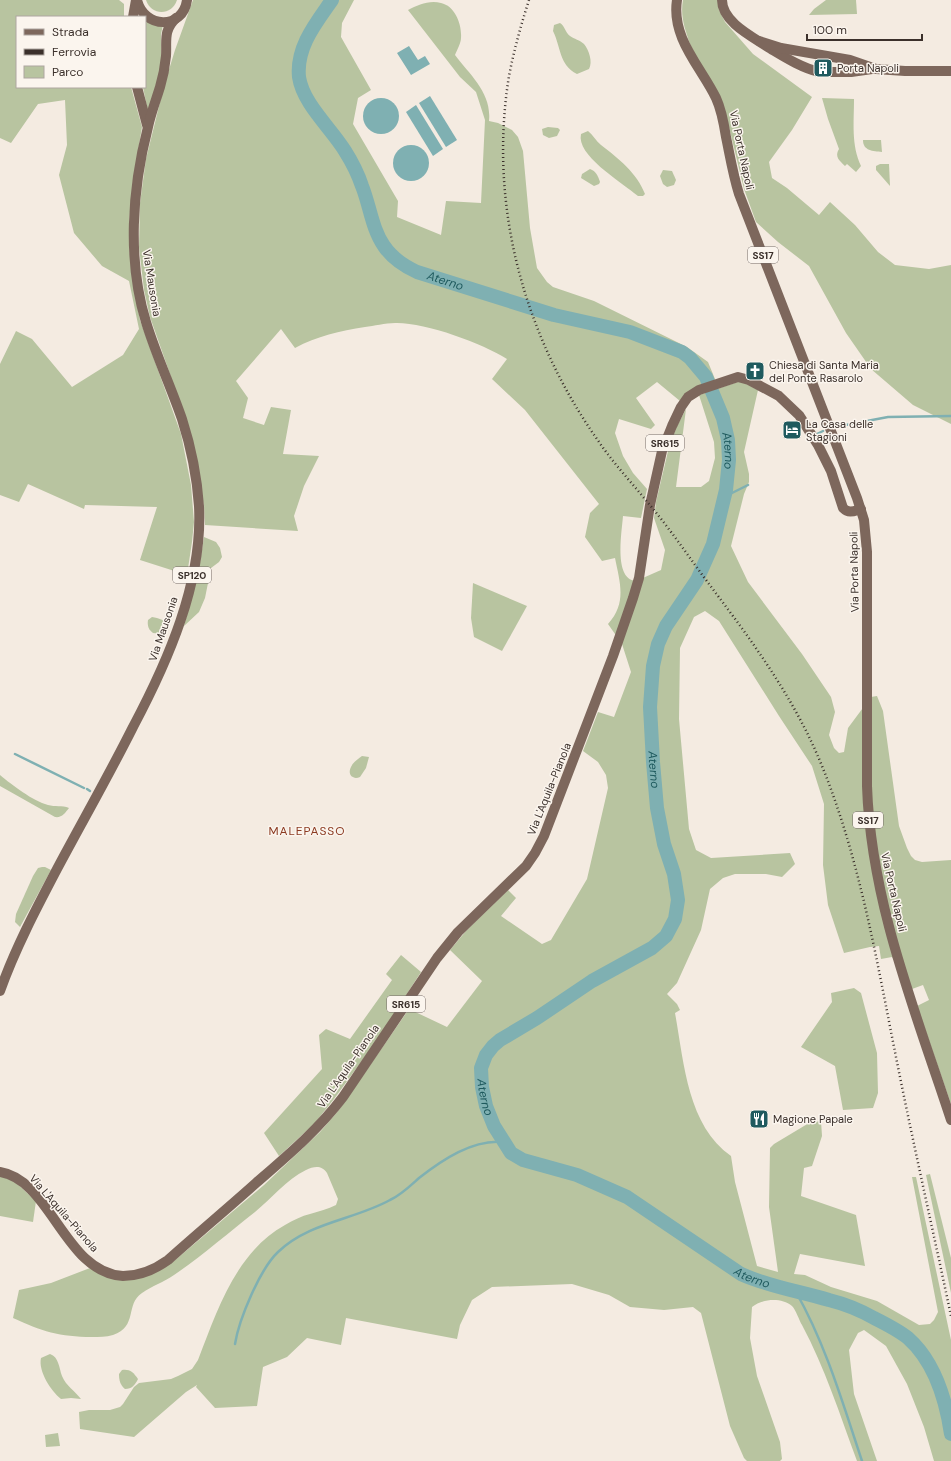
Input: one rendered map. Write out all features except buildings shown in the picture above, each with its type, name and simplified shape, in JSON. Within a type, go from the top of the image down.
[{"type":"main road","points":[[133,16],[136,0]]},
{"type":"main road","points":[[136,0],[142,13],[146,16]]},
{"type":"main road","name":"Via Mausonia","points":[[0,991],[34,912],[159,677],[179,624],[193,571],[199,522],[196,484],[186,433],[145,318],[139,291],[135,260],[134,222],[141,158],[163,73],[166,34],[170,24],[184,9],[187,0]]},
{"type":"main road","name":"Via Porta Napoli","points":[[677,0],[677,17],[680,32],[686,47],[714,94],[720,108],[732,169],[739,194],[861,509],[865,528],[867,552],[867,786],[872,853],[898,960],[951,1120]]},
{"type":"main road","points":[[722,0],[724,10],[732,21],[745,32],[805,68],[822,72],[857,67],[905,71],[951,71]]},
{"type":"main road","points":[[146,16],[154,21],[162,22],[176,18]]},
{"type":"main road","points":[[759,41],[781,48],[845,58],[857,67]]},
{"type":"main road","name":"Via Mausonia","points":[[137,88],[148,127]]},
{"type":"main road","name":"Via L'Aquila-Pianola","points":[[0,1172],[13,1176],[28,1188],[41,1202],[78,1250],[95,1267],[114,1275],[133,1275],[150,1271],[168,1260],[312,1134],[343,1096],[447,944],[521,871],[539,845],[548,827],[581,741],[633,598],[639,578],[650,505],[662,451],[669,431],[685,402],[692,394],[735,377],[742,378],[775,394],[795,411],[810,431],[825,459],[843,508],[850,512],[861,509]]},
{"type":"green space","points":[[0,0],[119,0],[124,4],[124,16],[16,16],[16,88],[131,88],[142,127],[133,181],[129,222],[129,247],[132,275],[140,320],[181,434],[191,485],[194,522],[187,575],[140,560],[157,507],[85,505],[84,509],[28,484],[19,502],[0,495],[0,364],[16,331],[32,339],[72,387],[123,355],[139,329],[129,281],[102,266],[74,233],[59,175],[67,145],[65,100],[38,104],[11,143],[0,138]]},
{"type":"green space","points":[[146,0],[177,0],[171,9],[162,12],[152,9]]},
{"type":"green space","points":[[193,0],[354,0],[342,23],[341,37],[371,90],[358,98],[353,124],[398,201],[397,217],[441,235],[446,201],[481,203],[485,120],[476,92],[460,77],[408,10],[416,6],[437,2],[446,5],[454,12],[459,22],[461,33],[460,42],[455,55],[484,93],[489,111],[489,121],[498,123],[512,130],[518,137],[523,151],[530,228],[537,268],[547,282],[553,287],[594,301],[687,347],[708,362],[715,379],[680,401],[657,382],[636,398],[655,425],[651,429],[619,419],[615,433],[623,456],[633,473],[647,489],[641,518],[623,516],[620,554],[624,573],[629,579],[636,581],[661,570],[665,550],[654,518],[656,502],[669,447],[677,426],[686,409],[676,487],[701,487],[709,481],[715,458],[714,442],[699,395],[741,381],[758,390],[744,452],[749,474],[749,482],[744,494],[731,546],[748,582],[802,654],[831,697],[835,712],[829,735],[834,748],[839,753],[844,752],[848,728],[871,697],[877,696],[883,711],[899,826],[907,848],[915,860],[922,862],[951,860],[951,1104],[917,1006],[929,1000],[923,985],[912,989],[892,957],[881,959],[879,946],[844,953],[828,905],[823,865],[824,804],[812,766],[719,621],[705,611],[694,617],[680,648],[679,719],[689,829],[696,850],[711,858],[790,853],[795,864],[782,877],[766,874],[735,874],[723,878],[710,889],[701,930],[677,983],[667,994],[677,1004],[680,1010],[675,1013],[685,1072],[696,1110],[716,1143],[731,1156],[735,1182],[757,1266],[778,1272],[769,1207],[770,1148],[774,1144],[809,1123],[821,1121],[822,1136],[812,1166],[804,1168],[801,1196],[856,1215],[865,1266],[800,1254],[794,1274],[805,1275],[831,1287],[877,1301],[919,1325],[930,1324],[938,1312],[912,1177],[916,1177],[951,1340],[951,1461],[934,1461],[924,1427],[907,1384],[886,1346],[864,1330],[858,1333],[849,1350],[854,1394],[877,1461],[857,1461],[825,1375],[795,1310],[788,1303],[772,1300],[761,1302],[752,1307],[750,1338],[757,1376],[780,1442],[782,1459],[780,1461],[747,1461],[744,1458],[730,1426],[701,1313],[693,1307],[664,1310],[630,1307],[609,1295],[572,1284],[492,1287],[472,1300],[460,1325],[457,1339],[346,1318],[341,1345],[307,1338],[287,1357],[263,1367],[257,1406],[215,1408],[196,1387],[197,1385],[186,1392],[134,1437],[80,1429],[79,1412],[89,1410],[110,1410],[120,1407],[134,1387],[139,1383],[171,1379],[192,1369],[198,1360],[230,1284],[253,1251],[268,1237],[291,1221],[336,1205],[338,1199],[327,1173],[320,1167],[306,1170],[299,1174],[255,1212],[195,1260],[170,1277],[142,1293],[134,1303],[126,1327],[113,1335],[102,1337],[70,1336],[42,1330],[13,1318],[19,1290],[51,1283],[90,1268],[110,1278],[174,1261],[264,1185],[320,1132],[339,1110],[409,1009],[447,1027],[482,981],[450,950],[466,931],[508,890],[516,898],[501,916],[542,944],[551,940],[587,879],[608,788],[606,775],[598,762],[583,751],[598,712],[614,717],[631,672],[622,644],[608,624],[618,608],[620,600],[620,584],[615,558],[602,561],[585,537],[590,513],[599,504],[525,410],[492,379],[507,359],[468,340],[421,326],[391,323],[329,334],[295,348],[281,329],[236,381],[248,398],[243,418],[264,425],[271,407],[291,410],[283,454],[319,456],[304,486],[294,516],[298,531],[205,525],[204,505],[170,374],[150,317],[144,290],[139,247],[140,203],[146,159],[164,86]]},
{"type":"green space","points":[[683,0],[718,0],[720,12],[725,22],[753,54],[812,97],[792,130],[769,162],[772,178],[787,188],[819,215],[830,202],[855,225],[878,252],[895,265],[929,269],[951,265],[951,424],[913,405],[871,369],[846,333],[809,266],[778,242],[756,222],[744,189],[727,119],[688,38],[683,17]]},
{"type":"green space","points":[[826,0],[856,0],[857,14],[809,15]]},
{"type":"green space","points":[[146,20],[163,25],[161,34],[161,68],[148,112],[143,88],[146,88]]},
{"type":"green space","points":[[560,23],[570,36],[586,47],[590,60],[589,69],[577,74],[567,66],[561,55],[553,31],[554,25]]},
{"type":"green space","points":[[822,98],[854,99],[854,142],[861,166],[856,172],[847,164],[845,166],[837,157],[839,149]]},
{"type":"green space","points":[[548,127],[558,128],[560,130],[557,136],[549,138],[543,135],[542,129]]},
{"type":"green space","points":[[588,131],[632,173],[642,186],[645,194],[643,196],[638,196],[600,167],[592,159],[581,142],[581,134]]},
{"type":"green space","points":[[863,140],[881,140],[882,152],[872,151],[867,148],[863,144]]},
{"type":"green space","points":[[880,164],[889,164],[890,186],[876,170],[876,166]]},
{"type":"green space","points":[[590,169],[596,174],[600,182],[599,184],[594,186],[581,178],[582,174]]},
{"type":"green space","points":[[663,170],[672,171],[676,180],[674,185],[667,187],[663,184],[660,176]]},
{"type":"green space","points":[[204,537],[216,542],[220,548],[222,557],[219,562],[211,568],[205,598],[199,612],[184,626],[199,569]]},
{"type":"green space","points":[[473,583],[527,606],[502,651],[474,637],[471,618]]},
{"type":"green space","points":[[152,617],[167,623],[169,625],[168,631],[164,634],[153,633],[149,628],[148,622],[148,620]]},
{"type":"green space","points":[[362,756],[369,757],[366,768],[360,777],[355,778],[351,776],[350,770],[354,762]]},
{"type":"green space","points":[[0,775],[29,796],[42,803],[69,808],[61,816],[55,817],[0,786]]},
{"type":"green space","points":[[42,867],[51,870],[20,927],[15,922],[16,914],[33,876],[38,868]]},
{"type":"green space","points":[[401,955],[421,972],[377,1040],[334,1099],[314,1124],[279,1156],[264,1133],[322,1069],[319,1035],[326,1029],[350,1039],[392,980],[386,974]]},
{"type":"green space","points":[[854,988],[861,993],[877,1053],[878,1093],[873,1108],[843,1110],[835,1066],[801,1047],[832,1002],[831,993]]},
{"type":"green space","points":[[930,1174],[951,1258],[951,1293],[926,1175]]},
{"type":"green space","points":[[0,1176],[14,1181],[36,1201],[33,1222],[0,1216]]},
{"type":"green space","points":[[50,1354],[57,1360],[66,1383],[81,1399],[61,1399],[49,1386],[41,1369],[41,1358]]},
{"type":"green space","points":[[122,1370],[127,1370],[135,1374],[138,1379],[134,1385],[127,1389],[125,1389],[121,1384],[119,1374]]},
{"type":"green space","points":[[58,1433],[60,1446],[46,1447],[45,1435]]},
{"type":"water","points":[[409,46],[418,60],[425,56],[430,64],[411,75],[397,53]]},
{"type":"water","points":[[430,96],[457,140],[446,147],[419,103]]},
{"type":"water","points":[[381,98],[394,103],[399,116],[394,129],[381,134],[368,129],[363,116],[368,103]]},
{"type":"water","points":[[416,105],[443,149],[433,156],[406,112]]},
{"type":"water","points":[[415,145],[424,150],[428,156],[428,170],[424,176],[415,181],[407,181],[398,176],[394,170],[393,159],[398,150],[404,146]]},
{"type":"waterway","name":"Aterno","points":[[332,0],[308,36],[301,56],[299,77],[306,97],[318,116],[348,155],[359,177],[380,239],[391,254],[403,264],[417,272],[554,315],[630,332],[682,352],[690,358],[706,377],[723,418],[728,440],[729,460],[726,490],[713,544],[697,580],[666,626],[658,644],[653,666],[650,707],[653,762],[657,808],[664,844],[674,874],[678,900],[675,919],[666,936],[652,948],[592,981],[493,1046],[486,1055],[481,1068],[482,1087],[486,1106],[494,1126],[511,1153],[523,1160],[577,1175],[627,1197],[741,1274],[774,1286],[847,1305],[900,1332],[917,1348],[932,1370],[938,1382],[946,1408],[951,1434]]},
{"type":"waterway","points":[[835,427],[888,417],[951,416]]},
{"type":"waterway","points":[[817,434],[823,431]]},
{"type":"waterway","points":[[724,497],[748,485]]},
{"type":"waterway","points":[[15,754],[84,788]]},
{"type":"waterway","points":[[235,1344],[241,1321],[251,1295],[264,1270],[278,1252],[290,1242],[304,1234],[332,1222],[376,1207],[394,1198],[428,1171],[458,1152],[480,1144],[503,1142]]},
{"type":"waterway","points":[[796,1292],[807,1312],[825,1354],[841,1396],[862,1461]]},
{"type":"railway","points":[[529,0],[509,76],[504,125],[504,173],[508,221],[518,268],[532,314],[550,358],[573,401],[599,442],[664,523],[757,649],[772,671],[799,717],[822,766],[847,837],[866,909],[909,1122],[951,1316]]},
{"type":"place","name":"Porta Napoli","points":[[823,68]]},
{"type":"place","name":"Chiesa di Santa Maria del Ponte Rasarolo","points":[[755,371]]},
{"type":"place","name":"La Casa delle Stagioni","points":[[792,430]]},
{"type":"place","name":"Magione Papale","points":[[759,1119]]},
{"type":"district","name":"MALEPASSO","points":[[307,831]]}]
